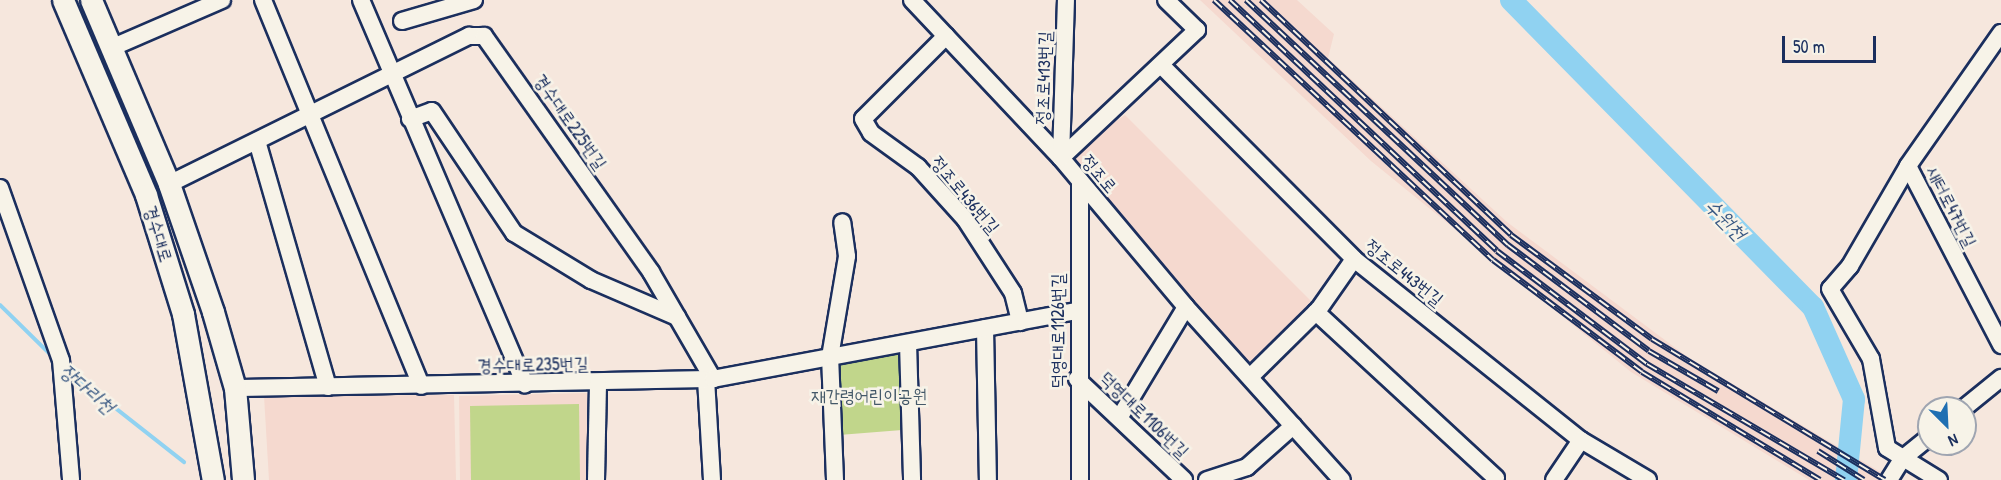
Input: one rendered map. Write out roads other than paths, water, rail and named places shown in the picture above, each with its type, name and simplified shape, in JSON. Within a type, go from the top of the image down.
[{"type":"main road","name":"경수대로","points":[[63,0],[146,195],[169,271],[203,402],[213,480]]},
{"type":"main road","name":"경수대로","points":[[91,0],[170,184],[235,388],[243,480]]},
{"type":"street","points":[[111,48],[222,0]]},
{"type":"street","points":[[263,0],[421,386]]},
{"type":"street","points":[[361,0],[525,384]]},
{"type":"street","points":[[402,21],[474,0]]},
{"type":"street","name":"정조로","points":[[912,0],[1061,158],[1186,307],[1342,480]]},
{"type":"street","name":"정조로413번길","points":[[1061,158],[1066,0]]},
{"type":"street","points":[[1061,158],[1162,66],[1197,30],[1166,0]]},
{"type":"street","name":"새터로47번길","points":[[2001,33],[1908,166],[2001,345]]},
{"type":"street","name":"경수대로225번길","points":[[170,184],[469,36],[484,36],[677,317],[710,379]]},
{"type":"street","name":"정조로436번길","points":[[946,36],[863,119],[871,133],[918,167],[965,219],[1012,293],[1020,321]]},
{"type":"street","name":"정조로443번길","points":[[1162,66],[1354,259],[1581,440],[1648,480]]},
{"type":"street","points":[[410,119],[432,111],[514,233],[591,280],[677,317]]},
{"type":"street","points":[[257,141],[328,387]]},
{"type":"street","points":[[1908,166],[1850,266],[1830,289],[1871,359],[1887,448],[1939,480]]},
{"type":"street","name":"덕영대로1126번길","points":[[1080,182],[1076,311],[1080,480]]},
{"type":"street","points":[[0,188],[42,296],[61,360],[71,480]]},
{"type":"street","points":[[835,480],[830,357],[847,256],[842,222]]},
{"type":"street","points":[[1250,377],[1317,311],[1354,259]]},
{"type":"street","points":[[1121,415],[1186,307]]},
{"type":"street","name":"경수대로235번길","points":[[235,388],[598,383],[710,379],[1076,311]]},
{"type":"street","points":[[1317,311],[1496,479]]},
{"type":"street","points":[[985,328],[988,480]]},
{"type":"street","points":[[908,343],[912,480]]},
{"type":"street","points":[[1977,397],[2001,378]]},
{"type":"street","points":[[710,379],[712,480]]},
{"type":"street","name":"덕영대로1106번길","points":[[1077,379],[1121,415],[1184,480]]},
{"type":"street","points":[[596,480],[598,383]]},
{"type":"street","points":[[1207,480],[1247,467],[1293,426]]},
{"type":"street","points":[[1554,480],[1581,440]]},
{"type":"street","points":[[1889,480],[1902,459],[1917,447]]},
{"type":"waterway","name":"수원천","points":[[1511,0],[1813,307],[1854,399],[1846,480]]},
{"type":"waterway","name":"장다리천","points":[[0,305],[53,357]]},
{"type":"waterway","name":"장다리천","points":[[67,370],[184,462]]},
{"type":"railway","points":[[1214,0],[1493,260],[1642,372],[1820,480]]},
{"type":"railway","points":[[1230,0],[1497,251],[1647,364],[1844,480]]},
{"type":"railway","points":[[1246,0],[1508,245],[1649,351],[1718,391]]},
{"type":"railway","points":[[1261,0],[1511,235],[1652,339],[1885,480]]},
{"type":"railway","points":[[1818,451],[1864,480]]},
{"type":"park label","name":"재간령어린이공원","points":[[869,396]]}]
